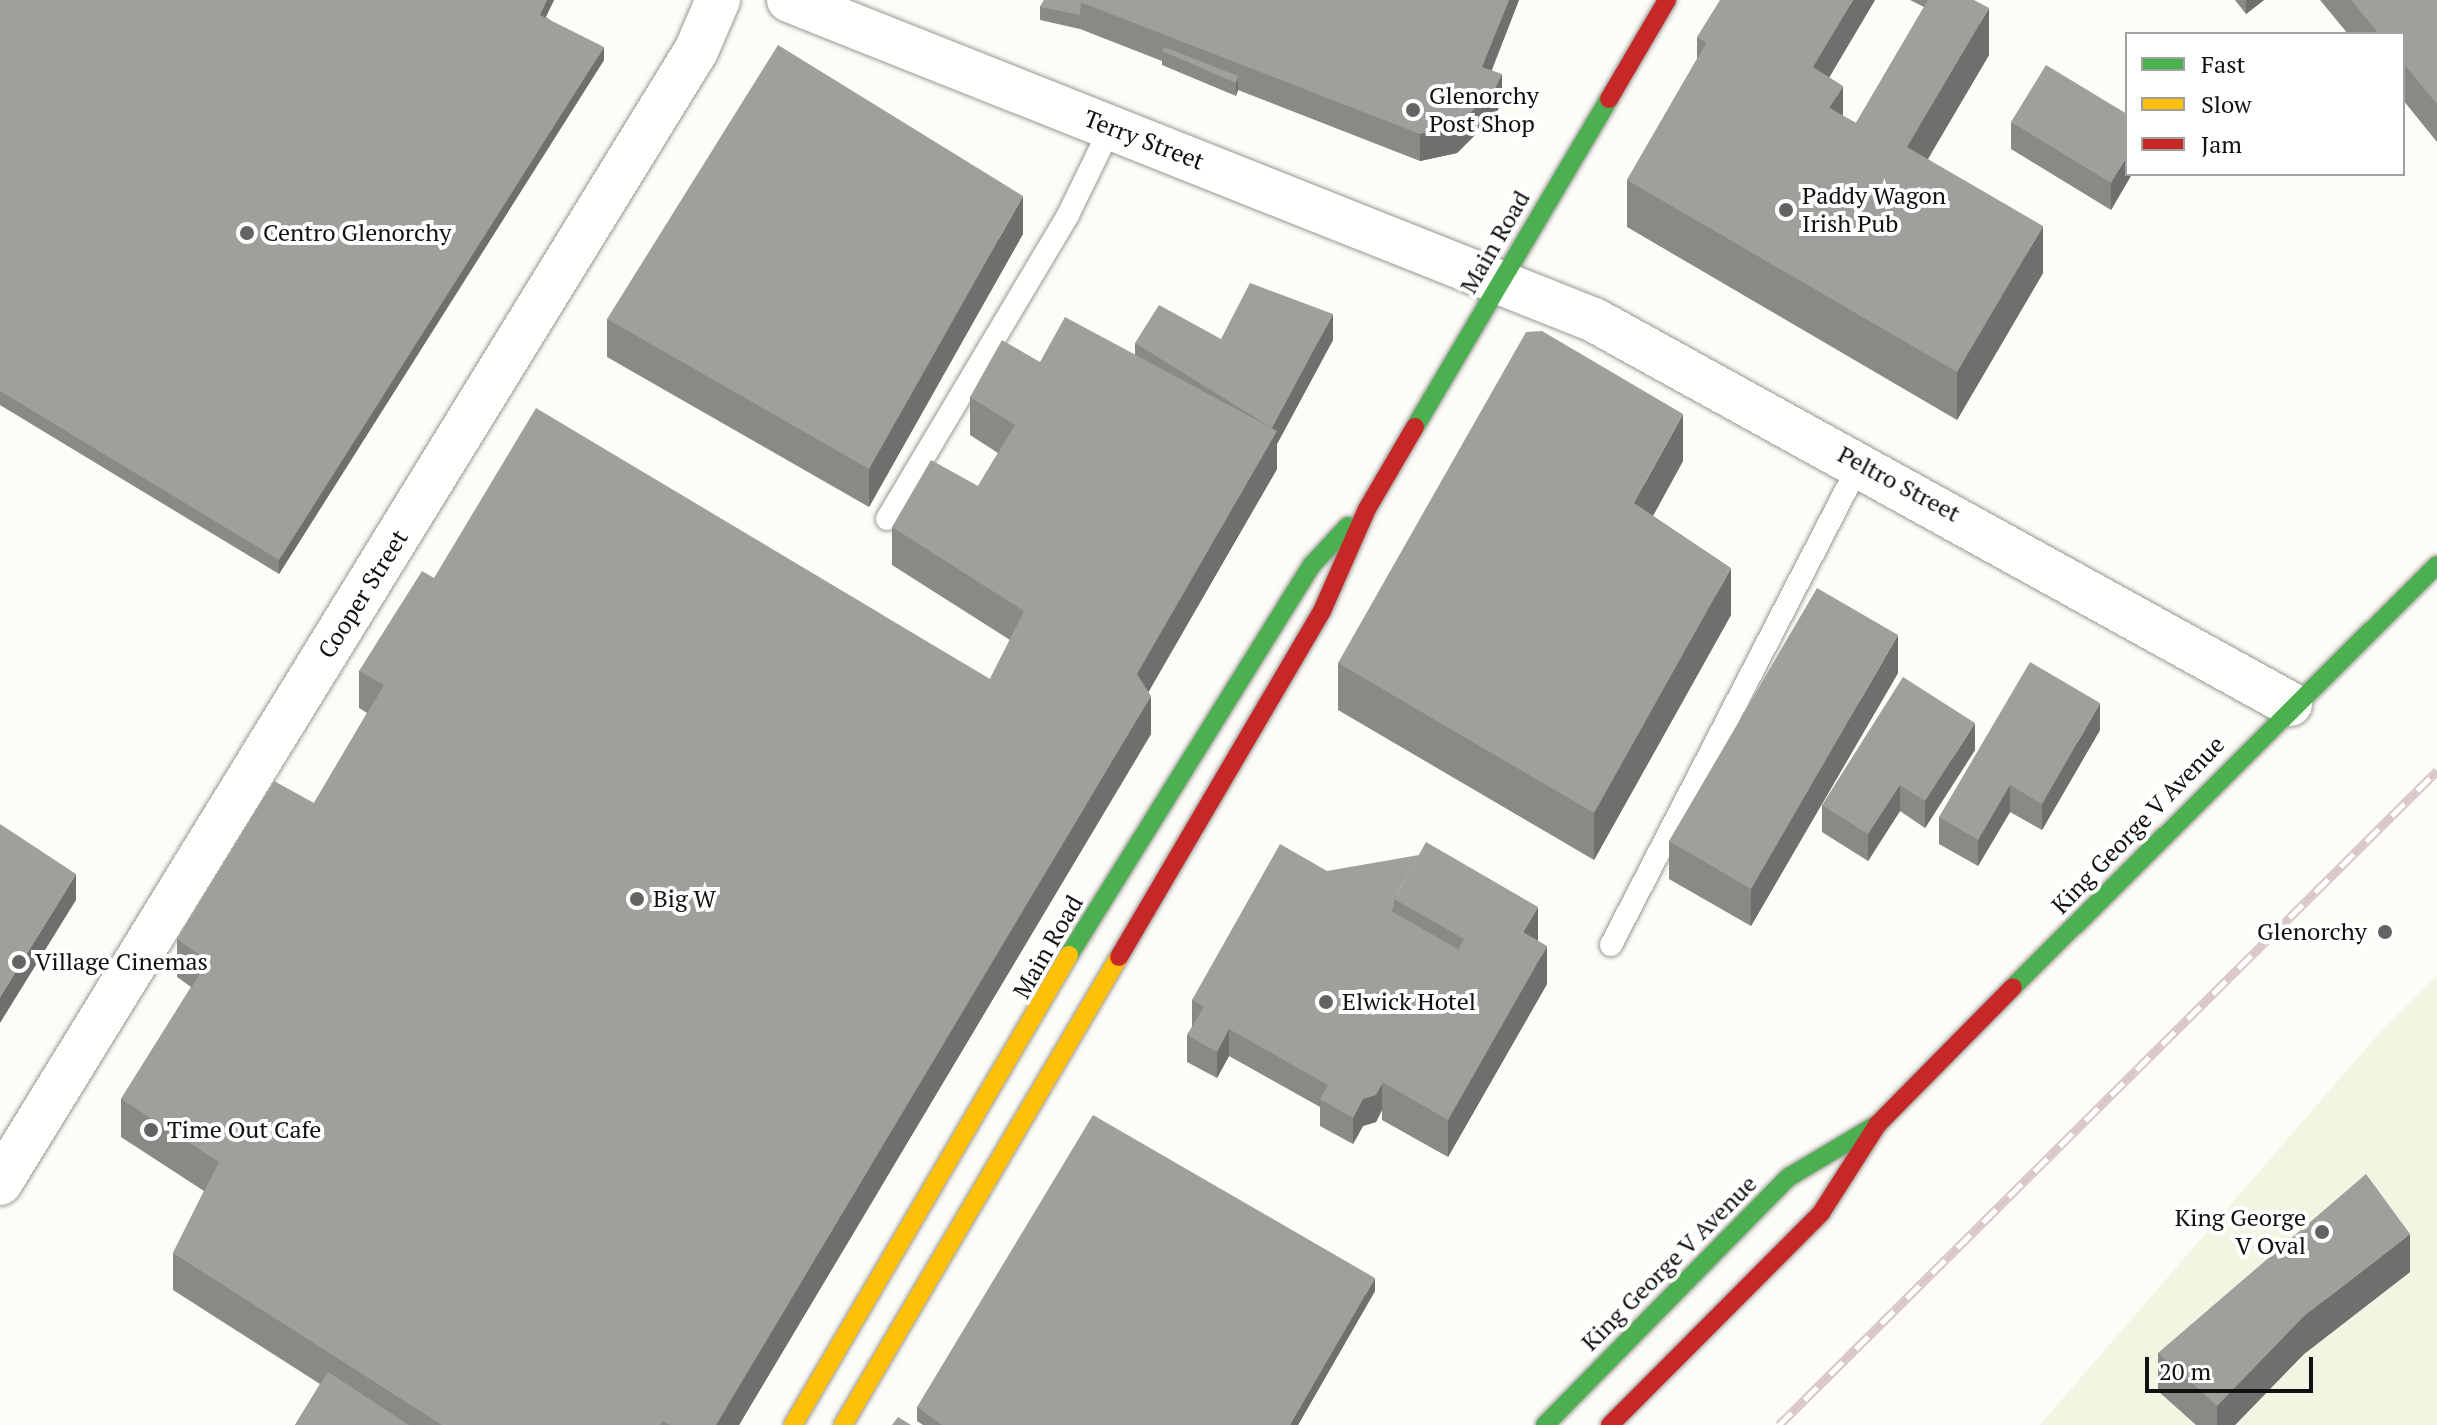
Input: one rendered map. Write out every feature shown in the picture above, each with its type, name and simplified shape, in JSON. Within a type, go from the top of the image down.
[{"type":"main road","name":"Main Road","points":[[843,1425],[1322,611],[1367,509],[1667,0]]},
{"type":"main road","name":"Main Road","points":[[793,1425],[1273,627],[1312,565],[1367,509]]},
{"type":"main road","name":"King George V Avenue","points":[[1610,1425],[1821,1213],[1878,1124],[2290,704],[2437,565]]},
{"type":"main road","name":"King George V Avenue","points":[[1545,1425],[1789,1177],[1878,1124]]},
{"type":"street","name":"Cooper Street","points":[[0,1183],[688,64],[718,0]]},
{"type":"street","name":"Terry Street","points":[[789,0],[1498,284]]},
{"type":"street","name":"Peltro Street","points":[[1498,284],[1594,320],[1860,463],[2290,704]]},
{"type":"lane","points":[[887,519],[1068,215],[1111,127]]},
{"type":"lane","points":[[1611,945],[1860,463]]},
{"type":"green space","name":"King George V Oval","points":[[2437,975],[2437,1425],[2040,1425],[2375,1038]]},
{"type":"building","name":"Centro Glenorchy","points":[[0,0],[547,0],[540,15],[604,47],[279,560],[0,391]]},
{"type":"building","points":[[1044,0],[1081,0],[1080,15],[1040,7]]},
{"type":"building","points":[[1081,0],[1509,0],[1482,67],[1502,74],[1496,87],[1457,126],[1420,134]]},
{"type":"building","points":[[1720,0],[1853,0],[1813,67],[1843,86],[1829,108],[1709,38],[1707,43],[1697,37]]},
{"type":"building","name":"Paddy Wagon Irish Pub","points":[[1928,0],[1974,0],[1989,8],[1907,147],[2043,226],[1957,372],[1627,180],[1709,38],[1856,123]]},
{"type":"building","points":[[2351,0],[2437,0],[2437,104],[2405,65],[2405,32],[2377,32]]},
{"type":"building","points":[[778,45],[1023,196],[869,469],[607,319]]},
{"type":"building","points":[[1164,47],[1238,76],[1236,83],[1162,51]]},
{"type":"building","points":[[2046,65],[2125,113],[2125,159],[2111,183],[2011,122]]},
{"type":"building","points":[[1250,283],[1333,314],[1272,428],[1135,343],[1159,305],[1221,339]]},
{"type":"building","name":"Big W","points":[[1065,317],[1277,431],[1137,674],[1151,696],[716,1425],[670,1425],[663,1421],[660,1425],[442,1425],[173,1253],[219,1162],[121,1099],[208,961],[177,939],[274,781],[314,803],[384,685],[359,671],[422,571],[434,578],[536,408],[990,679],[1024,611],[892,527],[931,460],[978,486],[1015,425],[970,397],[1002,340],[1040,362]]},
{"type":"building","points":[[1542,331],[1683,414],[1634,503],[1731,568],[1594,813],[1338,663],[1526,332]]},
{"type":"building","points":[[1817,588],[1898,635],[1751,889],[1669,841]]},
{"type":"building","points":[[2030,662],[2100,703],[2042,804],[2010,785],[1978,840],[1939,817]]},
{"type":"building","points":[[1903,677],[1975,723],[1925,801],[1900,785],[1868,834],[1822,805]]},
{"type":"building","name":"Village Cinemas","points":[[0,824],[76,874],[0,997]]},
{"type":"building","points":[[1426,842],[1538,907],[1523,932],[1547,946],[1448,1120],[1382,1082],[1464,939],[1394,899]]},
{"type":"building","name":"Elwick Hotel","points":[[1280,844],[1327,871],[1419,855],[1394,899],[1391,911],[1458,949],[1376,1095],[1363,1099],[1353,1118],[1320,1099],[1328,1085],[1229,1029],[1217,1052],[1187,1035],[1204,1007],[1192,1000]]},
{"type":"building","points":[[1093,1115],[1375,1278],[1290,1425],[942,1425],[917,1407]]},
{"type":"building","points":[[2366,1174],[2410,1234],[2304,1316],[2217,1406],[2158,1353]]},
{"type":"building","points":[[328,1372],[409,1425],[295,1425]]},
{"type":"building","points":[[898,1417],[911,1425],[892,1425]]},
{"type":"railway","points":[[1779,1425],[2437,771]]},
{"type":"traffic: fast","points":[[1415,427],[1609,99]]},
{"type":"traffic: fast","points":[[1069,955],[1312,565],[1348,526]]},
{"type":"traffic: fast","points":[[2013,987],[2437,565]]},
{"type":"traffic: fast","points":[[1545,1425],[1789,1177],[1878,1124]]},
{"type":"traffic: slow","points":[[793,1425],[1069,955]]},
{"type":"traffic: slow","points":[[843,1425],[1119,957]]},
{"type":"traffic: jam","points":[[1609,99],[1667,0]]},
{"type":"traffic: jam","points":[[1119,957],[1322,611],[1367,509],[1415,427]]},
{"type":"traffic: jam","points":[[1610,1425],[1821,1213],[1878,1124],[2013,987]]},
{"type":"place","name":"Glenorchy Post Shop","points":[[1413,110]]},
{"type":"place","name":"Paddy Wagon Irish Pub","points":[[1786,210]]},
{"type":"place","name":"Centro Glenorchy","points":[[247,233]]},
{"type":"place","name":"Big W","points":[[637,899]]},
{"type":"place","name":"Glenorchy","points":[[2385,932]]},
{"type":"place","name":"Village Cinemas","points":[[19,962]]},
{"type":"place","name":"Elwick Hotel","points":[[1326,1002]]},
{"type":"place","name":"Time Out Cafe","points":[[151,1130]]},
{"type":"place","name":"King George V Oval","points":[[2322,1232]]}]
